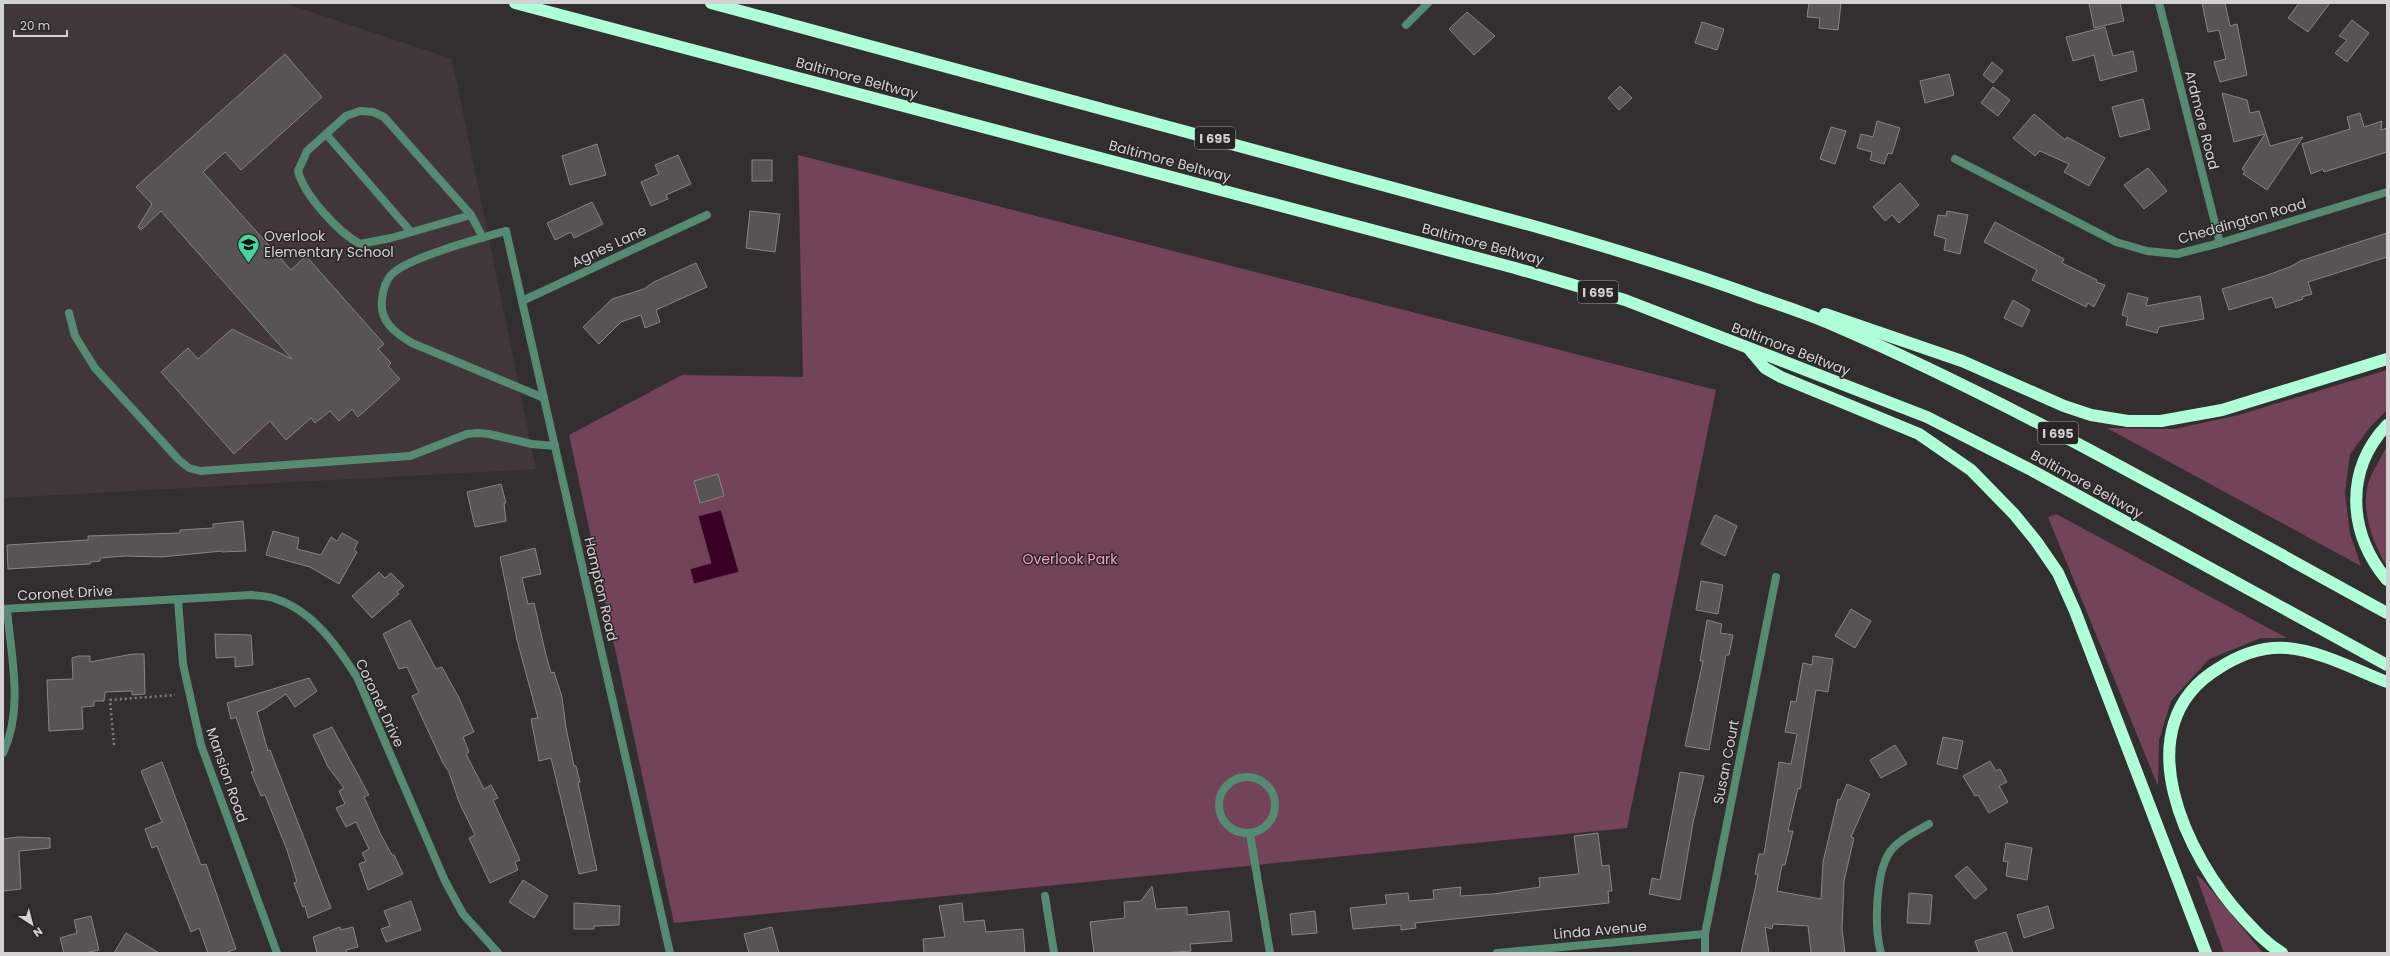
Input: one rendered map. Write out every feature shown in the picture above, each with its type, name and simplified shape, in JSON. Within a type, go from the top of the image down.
[{"type":"highway","name":"Baltimore Beltway","points":[[515,3],[1515,268],[1626,300],[1927,417],[2033,471],[2387,665]]},
{"type":"highway","name":"I 695","points":[[711,3],[1507,218],[1638,255],[1829,323],[1952,378],[2055,431],[2387,613]]},
{"type":"highway","points":[[1716,282],[1833,316],[1955,359],[2091,415],[2128,421],[2161,421],[2222,410],[2387,359]]},
{"type":"highway","points":[[1749,348],[1765,368],[1782,377],[1919,434],[1971,470],[2014,514],[2036,541],[2058,572],[2075,611],[2206,953]]},
{"type":"highway","points":[[2387,425],[2378,434],[2367,453],[2359,475],[2356,498],[2357,523],[2365,546],[2378,569],[2387,580]]},
{"type":"highway","points":[[2282,953],[2260,937],[2232,906],[2210,878],[2190,840],[2176,803],[2169,772],[2170,741],[2177,714],[2191,691],[2209,673],[2232,660],[2261,649],[2287,648],[2320,656],[2387,682]]},
{"type":"street","points":[[1406,24],[1428,3]]},
{"type":"street","name":"Ardmore Road","points":[[2159,3],[2220,243]]},
{"type":"street","points":[[471,215],[411,232],[360,244],[344,233],[306,190],[298,171],[307,151],[346,116],[360,111],[373,112],[384,117],[471,215],[483,238],[404,265],[392,274],[383,289],[381,306],[386,321],[395,332],[412,343],[544,398]]},
{"type":"street","points":[[326,134],[411,232]]},
{"type":"street","name":"Cheddington Road","points":[[1954,159],[2116,242],[2148,251],[2177,254],[2220,243],[2387,192]]},
{"type":"street","name":"Agnes Lane","points":[[522,301],[707,215]]},
{"type":"street","name":"Hampton Road","points":[[483,238],[506,231],[670,953]]},
{"type":"street","points":[[69,313],[75,336],[95,368],[179,460],[194,469],[216,470],[410,456],[467,434],[477,433],[489,434],[532,444],[555,446]]},
{"type":"street","name":"Susan Court","points":[[1705,953],[1705,934],[1776,577]]},
{"type":"street","name":"Coronet Drive","points":[[5,609],[252,595],[276,599],[301,611],[323,630],[341,651],[357,677],[445,881],[463,914],[498,953]]},
{"type":"street","name":"Mansion Road","points":[[178,600],[182,664],[201,745],[277,953]]},
{"type":"street","points":[[3,753],[10,739],[15,712],[5,609]]},
{"type":"street","points":[[1244,776],[1257,778],[1263,782],[1268,786],[1275,798],[1275,809],[1270,821],[1262,829],[1250,834],[1237,832],[1228,827],[1220,815],[1218,803],[1222,790],[1226,785],[1231,780],[1244,776]]},
{"type":"street","points":[[1880,953],[1878,918],[1883,866],[1893,848],[1910,835],[1930,824]]},
{"type":"street","points":[[1250,834],[1270,953]]},
{"type":"street","points":[[1045,896],[1054,953]]},
{"type":"street","name":"Linda Avenue","points":[[1497,953],[1705,934]]},
{"type":"path","points":[[114,746],[110,700],[175,695]]},
{"type":"shaded area","name":"Overlook Elementary School","points":[[3,3],[284,3],[452,59],[536,469],[3,498]]},
{"type":"shaded area","points":[[721,510],[739,572],[694,584],[690,569],[711,563],[698,516]]},
{"type":"green space","name":"Overlook Park","points":[[798,155],[1716,390],[1627,828],[674,923],[569,435],[682,375],[803,377]]},
{"type":"green space","points":[[2387,370],[2387,410],[2371,426],[2350,454],[2345,493],[2350,534],[2361,566],[2107,428],[2174,429],[2239,415]]},
{"type":"green space","points":[[2387,446],[2387,567],[2376,546],[2368,523],[2366,499],[2367,487],[2371,476]]},
{"type":"green space","points":[[2056,514],[2287,638],[2261,638],[2209,659],[2171,701],[2159,740],[2158,786],[2048,517]]},
{"type":"green space","points":[[2196,875],[2203,880],[2263,953],[2224,953]]},
{"type":"building","points":[[1809,3],[1841,3],[1838,30],[1819,28],[1820,18],[1807,17]]},
{"type":"building","points":[[2089,3],[2120,3],[2124,21],[2094,28]]},
{"type":"building","points":[[2202,3],[2225,3],[2230,26],[2237,24],[2247,75],[2220,82],[2214,62],[2226,59],[2219,30],[2208,32]]},
{"type":"building","points":[[2299,3],[2330,3],[2308,32],[2288,18]]},
{"type":"building","points":[[1467,12],[1495,36],[1474,55],[1449,29]]},
{"type":"building","points":[[2352,20],[2369,33],[2347,62],[2335,53],[2347,40],[2339,36]]},
{"type":"building","points":[[1702,22],[1724,29],[1717,50],[1695,43]]},
{"type":"building","points":[[2105,27],[2113,56],[2133,51],[2137,71],[2100,81],[2094,55],[2073,61],[2066,37]]},
{"type":"building","points":[[285,54],[322,97],[241,170],[225,152],[203,172],[291,270],[306,256],[384,344],[378,349],[391,363],[388,366],[400,379],[358,417],[352,409],[339,421],[330,411],[315,423],[311,418],[286,440],[270,421],[234,454],[161,372],[188,348],[198,359],[232,329],[292,359],[161,211],[141,230],[138,227],[152,204],[136,187]]},
{"type":"building","points":[[1992,62],[2003,71],[1993,83],[1983,75]]},
{"type":"building","points":[[1949,74],[1954,95],[1925,103],[1920,81]]},
{"type":"building","points":[[1620,86],[1632,98],[1619,110],[1608,98]]},
{"type":"building","points":[[1993,87],[2010,100],[1998,116],[1981,103]]},
{"type":"building","points":[[2222,93],[2247,100],[2250,113],[2259,111],[2270,146],[2303,137],[2267,190],[2243,174],[2245,171],[2242,169],[2265,134],[2234,142]]},
{"type":"building","points":[[2143,99],[2150,129],[2120,137],[2112,107]]},
{"type":"building","points":[[2360,113],[2364,127],[2382,121],[2381,130],[2387,128],[2387,152],[2324,172],[2323,169],[2311,174],[2302,144],[2350,129],[2347,117]]},
{"type":"building","points":[[2034,114],[2065,140],[2067,137],[2105,158],[2089,186],[2064,172],[2069,164],[2040,151],[2035,156],[2013,138]]},
{"type":"building","points":[[1877,121],[1900,128],[1892,154],[1888,153],[1884,164],[1870,160],[1872,152],[1857,148],[1861,134],[1873,137]]},
{"type":"building","points":[[1831,127],[1846,131],[1835,164],[1820,159]]},
{"type":"building","points":[[597,144],[606,175],[570,185],[562,156]]},
{"type":"building","points":[[678,155],[691,184],[666,195],[668,199],[651,206],[641,182],[659,174],[655,165]]},
{"type":"building","points":[[752,160],[772,160],[772,181],[752,181]]},
{"type":"building","points":[[2148,168],[2167,191],[2144,209],[2124,185]]},
{"type":"building","points":[[1900,183],[1919,205],[1899,223],[1892,215],[1885,221],[1873,207]]},
{"type":"building","points":[[592,202],[603,224],[574,238],[571,232],[555,240],[547,223]]},
{"type":"building","points":[[750,211],[780,214],[775,252],[746,248]]},
{"type":"building","points":[[1947,211],[1968,215],[1960,254],[1944,250],[1946,239],[1934,235],[1938,215],[1946,216]]},
{"type":"building","points":[[1995,222],[2064,259],[2062,263],[2097,280],[2096,282],[2105,285],[2094,307],[2088,303],[2086,307],[2032,280],[2037,270],[1984,242]]},
{"type":"building","points":[[2387,233],[2387,257],[2308,282],[2312,294],[2302,297],[2303,299],[2276,308],[2272,297],[2229,310],[2222,289],[2265,276],[2292,266],[2300,261]]},
{"type":"building","points":[[696,263],[707,287],[656,310],[660,322],[645,328],[641,315],[621,322],[599,344],[583,327],[612,299],[644,289],[654,282]]},
{"type":"building","points":[[2128,293],[2148,298],[2146,306],[2200,296],[2204,319],[2159,327],[2157,333],[2126,325],[2128,317],[2122,315]]},
{"type":"building","points":[[2013,300],[2030,310],[2022,327],[2004,318]]},
{"type":"building","points":[[718,474],[724,496],[700,503],[694,481]]},
{"type":"building","points":[[501,484],[506,503],[504,503],[506,521],[475,527],[467,492]]},
{"type":"building","points":[[1715,515],[1737,526],[1725,556],[1701,544]]},
{"type":"building","points":[[243,521],[246,551],[222,551],[161,557],[125,556],[100,558],[100,561],[90,562],[90,564],[8,569],[7,545],[88,540],[88,536],[180,533],[180,530],[213,528],[213,524]]},
{"type":"building","points":[[273,531],[299,538],[297,549],[321,555],[331,537],[337,541],[342,533],[358,542],[354,550],[357,552],[339,584],[310,567],[266,555]]},
{"type":"building","points":[[535,548],[541,574],[522,578],[528,604],[534,603],[551,673],[554,672],[562,697],[566,728],[574,766],[576,766],[580,782],[578,783],[597,870],[579,874],[551,758],[539,761],[531,719],[538,718],[517,640],[500,557]]},
{"type":"building","points":[[379,572],[385,578],[391,573],[404,586],[397,592],[399,594],[372,618],[352,596]]},
{"type":"building","points":[[1701,581],[1723,585],[1718,614],[1696,610]]},
{"type":"building","points":[[1851,609],[1871,621],[1855,648],[1835,636]]},
{"type":"building","points":[[410,620],[436,669],[442,667],[459,698],[474,732],[463,737],[469,752],[466,754],[484,789],[491,785],[498,798],[493,800],[520,860],[515,862],[518,870],[490,883],[469,838],[475,835],[459,802],[449,772],[443,763],[412,696],[419,693],[407,667],[399,669],[383,634]]},
{"type":"building","points":[[1707,620],[1722,624],[1720,633],[1733,635],[1729,655],[1726,655],[1709,750],[1685,746],[1703,661],[1700,661]]},
{"type":"building","points":[[215,634],[251,635],[253,665],[235,667],[235,657],[216,658]]},
{"type":"building","points":[[133,654],[144,654],[145,694],[132,695],[132,691],[105,692],[104,701],[94,701],[94,706],[82,707],[83,729],[49,731],[47,680],[73,679],[72,658],[78,656],[90,656],[90,662]]},
{"type":"building","points":[[1813,656],[1833,659],[1828,692],[1816,690],[1800,789],[1798,788],[1788,831],[1793,831],[1785,865],[1782,865],[1777,891],[1821,899],[1823,862],[1838,799],[1840,800],[1847,784],[1870,794],[1851,837],[1854,838],[1844,881],[1842,929],[1845,953],[1811,953],[1808,926],[1773,924],[1772,929],[1765,927],[1769,953],[1741,953],[1758,875],[1755,874],[1759,854],[1764,854],[1779,762],[1791,764],[1797,734],[1785,732],[1791,701],[1796,702],[1803,663],[1812,665]]},
{"type":"building","points":[[309,678],[317,691],[295,707],[286,694],[257,712],[268,751],[270,750],[331,908],[308,918],[305,906],[303,907],[294,883],[297,882],[287,850],[265,795],[261,796],[251,772],[254,771],[236,717],[231,719],[227,703]]},
{"type":"building","points":[[332,727],[369,795],[364,797],[381,835],[392,855],[394,855],[403,874],[368,890],[359,864],[366,861],[362,853],[369,849],[356,822],[346,827],[336,808],[345,804],[339,791],[344,788],[328,767],[313,735]]},
{"type":"building","points":[[1943,737],[1963,741],[1957,769],[1937,764]]},
{"type":"building","points":[[1895,745],[1907,764],[1881,778],[1870,760]]},
{"type":"building","points":[[1990,761],[1996,771],[2000,769],[2007,782],[1999,786],[2008,802],[1989,813],[1978,795],[1975,796],[1963,776]]},
{"type":"building","points":[[162,762],[201,865],[206,864],[236,949],[225,953],[208,953],[199,928],[191,932],[157,846],[152,848],[145,829],[162,822],[141,771]]},
{"type":"building","points":[[1680,772],[1704,776],[1693,823],[1680,900],[1649,894],[1652,878],[1660,880]]},
{"type":"building","points":[[1598,833],[1602,866],[1609,865],[1612,891],[1608,891],[1609,903],[1415,923],[1416,928],[1401,930],[1401,925],[1353,929],[1350,908],[1387,904],[1385,895],[1408,893],[1409,901],[1434,899],[1433,890],[1461,887],[1460,896],[1493,894],[1540,887],[1539,878],[1579,874],[1574,836]]},
{"type":"building","points":[[18,837],[50,838],[50,848],[19,851],[21,889],[3,891],[3,839]]},
{"type":"building","points":[[2006,843],[2032,848],[2027,880],[2006,876],[2008,862],[2003,861]]},
{"type":"building","points":[[1967,866],[1987,889],[1975,899],[1955,876]]},
{"type":"building","points":[[523,880],[548,896],[534,918],[509,902]]},
{"type":"building","points":[[1152,886],[1156,909],[1187,907],[1187,915],[1229,911],[1232,941],[1190,944],[1191,951],[1161,953],[1094,953],[1090,922],[1125,918],[1124,902],[1141,901]]},
{"type":"building","points":[[1909,893],[1932,895],[1930,924],[1907,923]]},
{"type":"building","points":[[411,901],[421,930],[386,942],[381,929],[390,926],[384,911]]},
{"type":"building","points":[[574,903],[620,906],[619,925],[594,926],[594,929],[574,929]]},
{"type":"building","points":[[962,903],[964,922],[984,920],[986,932],[1023,929],[1025,953],[924,953],[923,939],[945,937],[939,906]]},
{"type":"building","points":[[2048,906],[2054,928],[2024,938],[2017,915]]},
{"type":"building","points":[[1315,911],[1317,933],[1292,935],[1290,914]]},
{"type":"building","points":[[91,916],[99,950],[85,953],[64,953],[60,938],[77,933],[74,920]]},
{"type":"building","points":[[340,927],[341,930],[353,927],[358,947],[346,950],[347,953],[317,953],[313,937]]},
{"type":"building","points":[[772,927],[779,953],[749,953],[744,934]]},
{"type":"building","points":[[2006,932],[2013,953],[1979,953],[1975,941]]},
{"type":"building","points":[[126,933],[159,953],[114,953]]},
{"type":"place","name":"Overlook Elementary School","points":[[248,264]]}]
